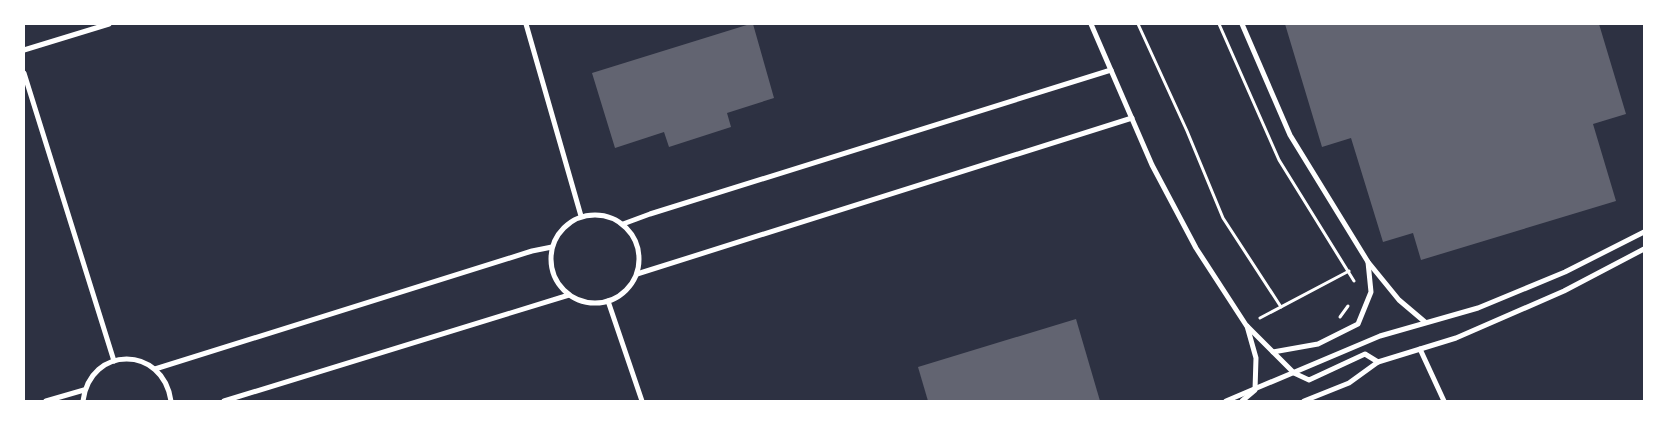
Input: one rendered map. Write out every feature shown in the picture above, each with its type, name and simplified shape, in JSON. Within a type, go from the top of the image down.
[{"type":"street","points":[[24,50],[109,24]]},
{"type":"street","points":[[526,24],[581,216]]},
{"type":"street","points":[[1090,24],[1152,165],[1196,248],[1246,325],[1294,373],[1309,380],[1365,354],[1378,362]]},
{"type":"street","points":[[1242,24],[1290,135],[1368,262],[1399,300],[1426,322]]},
{"type":"street","points":[[623,224],[1111,70]]},
{"type":"street","points":[[24,74],[114,361]]},
{"type":"street","points":[[636,274],[1132,118]]},
{"type":"street","points":[[591,214],[611,217],[623,224],[631,233],[638,247],[639,258],[633,282],[626,291],[608,301],[598,303],[587,302],[568,295],[559,286],[550,262],[554,240],[562,228],[581,216],[591,214]]},
{"type":"street","points":[[1226,401],[1380,336],[1478,308],[1565,272],[1644,232]]},
{"type":"street","points":[[155,369],[523,254],[552,247]]},
{"type":"street","points":[[1304,401],[1349,383],[1378,362],[1456,338],[1564,291],[1644,249]]},
{"type":"street","points":[[1273,352],[1318,344],[1358,324],[1371,292],[1368,262]]},
{"type":"street","points":[[224,401],[568,295]]},
{"type":"street","points":[[608,301],[642,401]]},
{"type":"street","points":[[1242,401],[1254,390],[1256,358],[1246,325]]},
{"type":"street","points":[[1420,349],[1444,401]]},
{"type":"street","points":[[83,401],[84,390],[95,372],[114,361],[124,358],[136,359],[155,369],[163,377],[170,391],[171,401]]},
{"type":"street","points":[[46,401],[84,390]]},
{"type":"path","points":[[1138,24],[1187,131],[1223,218],[1281,306]]},
{"type":"path","points":[[1219,24],[1279,160],[1356,285]]},
{"type":"path","points":[[1246,325],[1368,262]]},
{"type":"path","points":[[1336,321],[1353,299]]},
{"type":"building","points":[[753,24],[774,98],[727,113],[731,127],[669,147],[664,132],[615,148],[592,73]]},
{"type":"building","points":[[1285,24],[1599,24],[1626,114],[1593,124],[1616,201],[1421,260],[1413,233],[1383,242],[1351,138],[1322,147]]},
{"type":"building","points":[[1076,319],[1100,401],[928,401],[918,367]]}]
